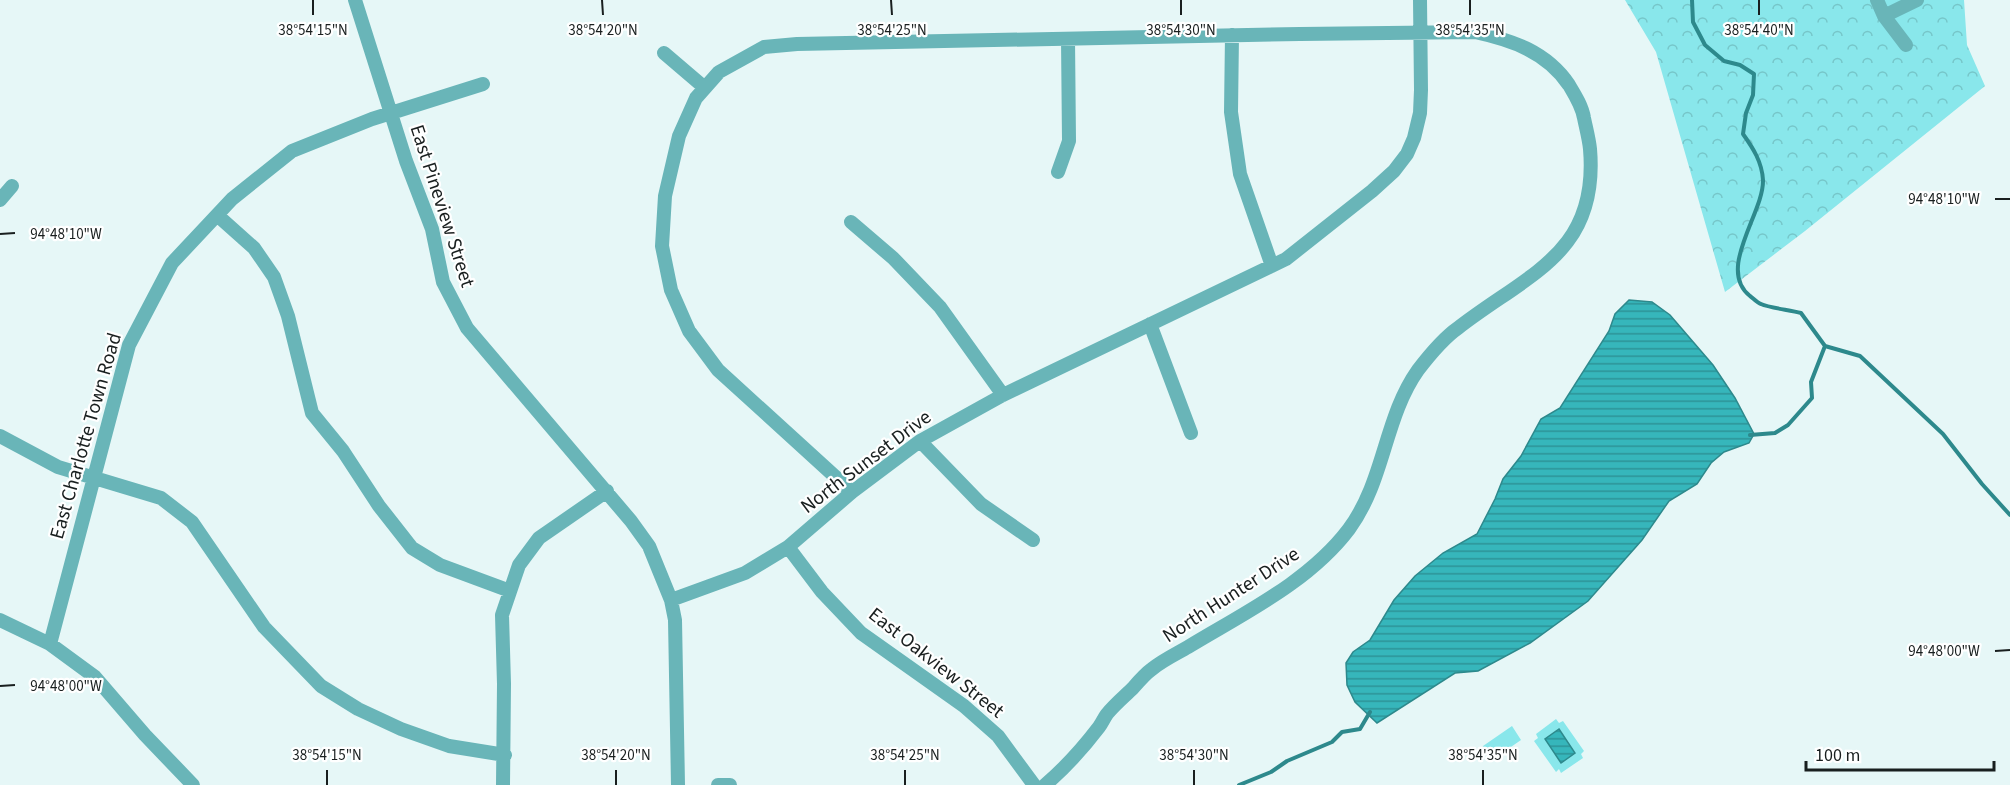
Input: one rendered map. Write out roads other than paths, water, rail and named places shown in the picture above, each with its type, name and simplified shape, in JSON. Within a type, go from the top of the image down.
[{"type":"street","name":"East Pineview Street","points":[[355,0],[406,161],[432,229],[443,282],[467,328],[607,491],[643,538],[671,600]]},
{"type":"street","name":"North Sunset Drive","points":[[671,600],[745,573],[788,547],[852,492],[920,441],[1003,395],[1286,259],[1372,191],[1394,171],[1407,154],[1414,138],[1420,113],[1420,0]]},
{"type":"street","points":[[1877,0],[1884,16],[1906,45]]},
{"type":"street","points":[[1884,16],[1917,0]]},
{"type":"street","name":"North Hunter Drive","points":[[1045,785],[1067,764],[1107,715],[1152,669],[1280,590],[1332,549],[1365,504],[1381,463],[1396,412],[1419,369],[1447,337],[1534,275],[1558,255],[1573,236],[1581,218],[1590,185],[1590,149],[1583,112],[1562,75],[1540,55],[1523,45],[1500,37],[1475,32],[1420,33]]},
{"type":"street","points":[[852,492],[718,370],[689,331],[671,291],[662,246],[665,196],[679,136],[696,98],[719,72],[764,47],[797,44],[1420,33]]},
{"type":"street","points":[[1232,35],[1231,112],[1240,174],[1272,266]]},
{"type":"street","points":[[1058,172],[1068,141],[1068,39]]},
{"type":"street","points":[[664,53],[705,88]]},
{"type":"street","name":"East Charlotte Town Road","points":[[50,644],[129,345],[172,263],[232,199],[292,151],[392,112],[483,84]]},
{"type":"street","points":[[0,200],[12,186]]},
{"type":"street","points":[[217,215],[254,249],[274,277],[288,316],[312,413],[343,451],[379,506],[412,548],[440,565],[510,591]]},
{"type":"street","points":[[851,222],[893,258],[940,307],[1003,395]]},
{"type":"street","points":[[1150,324],[1191,433]]},
{"type":"street","points":[[0,436],[58,467],[161,498],[192,522],[264,627],[321,686],[358,709],[401,729],[449,746],[505,754]]},
{"type":"street","points":[[920,441],[981,504],[1033,540]]},
{"type":"street","points":[[503,785],[505,754],[502,615],[519,565],[538,538],[607,491]]},
{"type":"street","name":"East Oakview Street","points":[[788,547],[822,592],[861,633],[964,706],[998,736],[1034,785]]},
{"type":"street","points":[[671,600],[675,620],[678,785]]},
{"type":"street","points":[[0,620],[50,644],[95,677],[145,735],[193,785]]},
{"type":"street","points":[[718,785],[730,785]]},
{"type":"waterway","points":[[1692,0],[1693,22],[1705,45],[1724,61],[1740,65],[1754,74],[1753,95],[1746,113],[1743,134],[1759,161],[1763,180],[1757,208],[1739,256],[1738,271],[1741,285],[1760,303],[1801,313],[1825,346],[1860,356],[1943,434],[1982,484],[2010,515]]},
{"type":"waterway","points":[[1750,435],[1775,433],[1788,425],[1812,398],[1811,382],[1825,346]]},
{"type":"waterway","points":[[1239,785],[1332,742],[1342,732],[1360,729],[1370,712]]}]
